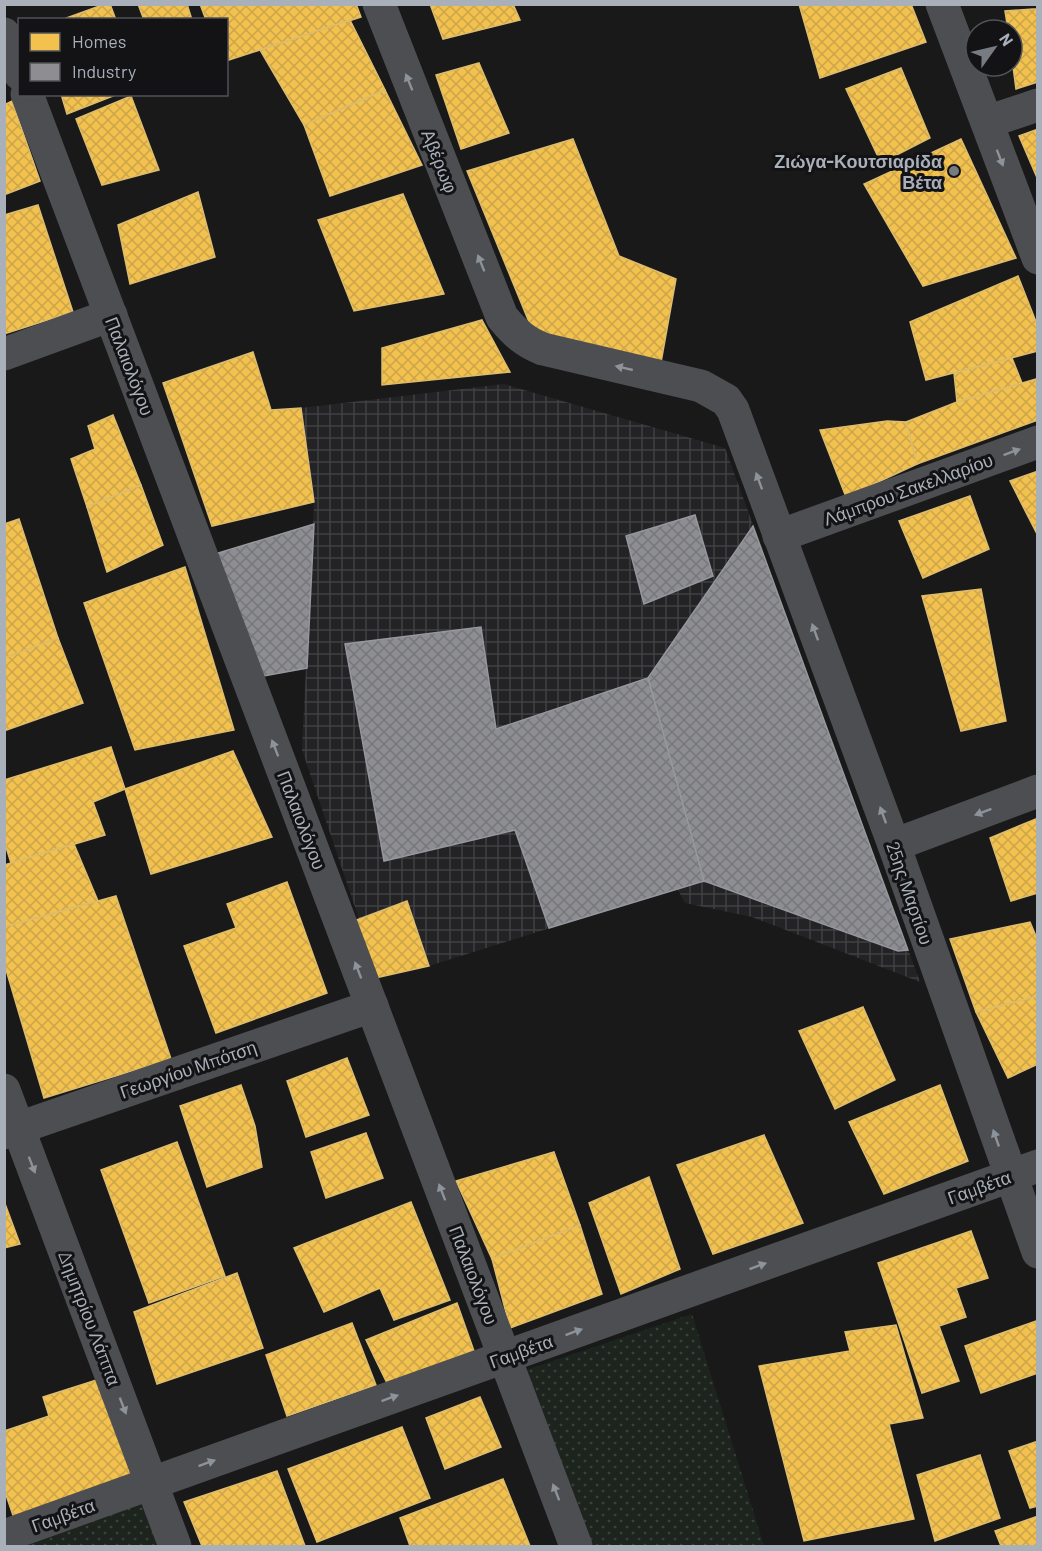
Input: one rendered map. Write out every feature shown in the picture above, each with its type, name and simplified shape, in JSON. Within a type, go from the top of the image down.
[{"type":"street","name":"Αβέρωφ","points":[[379,4],[502,317]]},
{"type":"street","points":[[942,4],[1038,258]]},
{"type":"street","points":[[4,34],[18,69]]},
{"type":"street","name":"Παλαιολόγου","points":[[28,96],[576,1546]]},
{"type":"street","points":[[987,122],[1038,105]]},
{"type":"street","points":[[4,354],[111,315]]},
{"type":"street","name":"25ης Μαρτίου","points":[[502,317],[526,342],[543,349],[700,386],[726,400],[733,410],[894,845],[1024,1171],[1038,1252]]},
{"type":"street","name":"Λάμπρου Σακελλαρίου","points":[[779,536],[1038,442]]},
{"type":"street","points":[[894,845],[1038,791]]},
{"type":"street","name":"Γεωργίου Μπότση","points":[[12,1130],[372,1006]]},
{"type":"street","name":"Δημητρίου Λάππα","points":[[4,1090],[12,1130],[175,1546]]},
{"type":"street","name":"Γαμβέτα","points":[[4,1536],[1024,1171]]},
{"type":"shaded area","points":[[504,384],[725,448],[920,982],[752,917],[685,903],[677,888],[429,966],[407,901],[359,919],[302,750],[314,502],[301,408]]},
{"type":"shaded area","points":[[692,1314],[764,1546],[583,1546],[517,1373]]},
{"type":"shaded area","points":[[149,1493],[168,1546],[5,1546]]},
{"type":"building: Homes","points":[[110,4],[115,18],[66,18]]},
{"type":"building: Homes","points":[[138,4],[187,4],[191,18],[143,18]]},
{"type":"building: Homes","points":[[200,4],[356,4],[361,17],[228,60],[228,18],[205,18]]},
{"type":"building: Homes","points":[[430,4],[513,4],[520,20],[443,39]]},
{"type":"building: Homes","points":[[799,4],[911,4],[926,42],[820,78]]},
{"type":"building: Homes","points":[[1038,9],[1038,82],[1016,89],[1015,78],[1024,78],[1024,18],[1006,18],[1005,11]]},
{"type":"building: Homes","points":[[350,20],[385,90],[304,125],[260,50]]},
{"type":"building: Homes","points":[[479,63],[509,133],[461,149],[436,75]]},
{"type":"building: Homes","points":[[901,68],[930,138],[881,163],[846,89]]},
{"type":"building: Homes","points":[[385,90],[422,165],[330,196],[304,125]]},
{"type":"building: Homes","points":[[62,96],[113,96],[67,114]]},
{"type":"building: Homes","points":[[131,96],[159,170],[102,185],[76,119]]},
{"type":"building: Homes","points":[[12,101],[40,181],[4,195],[4,105]]},
{"type":"building: Homes","points":[[1038,129],[1038,180],[1019,136]]},
{"type":"building: Homes","points":[[573,139],[619,256],[676,279],[660,368],[534,334],[467,171]]},
{"type":"building: Homes","points":[[961,139],[1016,258],[923,286],[864,184]]},
{"type":"building: Homes","points":[[198,192],[215,257],[130,284],[118,225]]},
{"type":"building: Homes","points":[[403,194],[444,294],[354,311],[318,220]]},
{"type":"building: Homes","points":[[38,205],[73,312],[4,334],[4,215]]},
{"type":"building: Homes","points":[[1018,276],[1038,327],[1038,351],[926,380],[910,322]]},
{"type":"building: Homes","points":[[482,320],[510,372],[382,385],[382,348]]},
{"type":"building: Homes","points":[[253,352],[271,410],[301,408],[314,502],[212,526],[163,383]]},
{"type":"building: Homes","points":[[1012,358],[1022,383],[957,402],[954,373]]},
{"type":"building: Homes","points":[[1036,379],[1038,420],[917,464],[906,422],[957,402]]},
{"type":"building: Homes","points":[[113,415],[141,485],[87,507],[71,459],[95,449],[88,426]]},
{"type":"building: Homes","points":[[887,421],[906,422],[917,464],[846,497],[820,430]]},
{"type":"building: Homes","points":[[1038,471],[1038,536],[1010,481]]},
{"type":"building: Homes","points":[[141,485],[163,545],[107,572],[87,507]]},
{"type":"building: Homes","points":[[970,496],[989,549],[923,578],[899,521]]},
{"type":"building: Homes","points":[[19,519],[58,638],[5,660],[4,524]]},
{"type":"building: Homes","points":[[185,567],[234,730],[135,750],[84,603]]},
{"type":"building: Homes","points":[[981,589],[1006,721],[961,731],[922,596]]},
{"type":"building: Homes","points":[[58,638],[83,703],[4,731],[4,658]]},
{"type":"building: Homes","points":[[111,747],[125,789],[93,802],[105,835],[11,863],[4,841],[4,780]]},
{"type":"building: Homes","points":[[233,751],[272,837],[151,874],[125,789]]},
{"type":"building: Homes","points":[[1038,818],[1038,893],[1011,901],[990,838]]},
{"type":"building: Homes","points":[[74,844],[98,901],[4,927],[4,865]]},
{"type":"building: Homes","points":[[287,882],[327,993],[216,1033],[184,946],[236,928],[227,904]]},
{"type":"building: Homes","points":[[116,896],[171,1059],[44,1098],[4,963],[4,927]]},
{"type":"building: Homes","points":[[407,901],[429,966],[366,980],[346,924]]},
{"type":"building: Homes","points":[[1030,922],[1038,941],[1038,996],[976,1012],[950,939]]},
{"type":"building: Homes","points":[[1038,996],[1038,1064],[1008,1078],[976,1012]]},
{"type":"building: Homes","points":[[863,1007],[895,1080],[835,1109],[799,1031]]},
{"type":"building: Homes","points":[[347,1058],[369,1115],[306,1137],[287,1081]]},
{"type":"building: Homes","points":[[241,1085],[255,1126],[262,1167],[207,1187],[180,1106]]},
{"type":"building: Homes","points":[[940,1085],[968,1161],[884,1194],[849,1122]]},
{"type":"building: Homes","points":[[366,1133],[383,1178],[326,1198],[311,1152]]},
{"type":"building: Homes","points":[[764,1135],[803,1223],[713,1254],[677,1165]]},
{"type":"building: Homes","points":[[177,1142],[225,1276],[149,1303],[101,1170]]},
{"type":"building: Homes","points":[[554,1152],[580,1225],[492,1259],[456,1181]]},
{"type":"building: Homes","points":[[649,1177],[680,1269],[621,1294],[589,1203]]},
{"type":"building: Homes","points":[[4,1201],[20,1244],[4,1248]]},
{"type":"building: Homes","points":[[411,1202],[450,1300],[394,1320],[380,1288],[324,1312],[294,1248]]},
{"type":"building: Homes","points":[[580,1225],[602,1294],[510,1328],[492,1259]]},
{"type":"building: Homes","points":[[971,1231],[988,1278],[956,1288],[966,1317],[939,1326],[959,1381],[922,1393],[878,1263]]},
{"type":"building: Homes","points":[[237,1273],[263,1348],[157,1384],[134,1312]]},
{"type":"building: Homes","points":[[457,1303],[474,1351],[387,1383],[366,1340]]},
{"type":"building: Homes","points":[[1036,1321],[1038,1373],[981,1393],[965,1346]]},
{"type":"building: Homes","points":[[352,1323],[376,1385],[287,1416],[266,1355]]},
{"type":"building: Homes","points":[[896,1325],[923,1418],[889,1424],[914,1519],[804,1541],[759,1366],[850,1351],[845,1332]]},
{"type":"building: Homes","points":[[103,1378],[138,1477],[16,1524],[4,1489],[4,1431],[49,1416],[43,1397]]},
{"type":"building: Homes","points":[[480,1397],[501,1447],[445,1469],[426,1418]]},
{"type":"building: Homes","points":[[402,1427],[430,1498],[317,1542],[288,1469]]},
{"type":"building: Homes","points":[[1038,1441],[1038,1506],[1030,1508],[1009,1451]]},
{"type":"building: Homes","points":[[980,1455],[1000,1518],[935,1541],[917,1475]]},
{"type":"building: Homes","points":[[277,1471],[305,1546],[202,1546],[184,1502]]},
{"type":"building: Homes","points":[[503,1479],[530,1546],[410,1546],[400,1518]]},
{"type":"building: Homes","points":[[1038,1516],[1038,1546],[1001,1546],[995,1531]]},
{"type":"building: Industry","points":[[695,515],[713,576],[644,604],[626,536]]},
{"type":"building: Industry","points":[[314,524],[307,668],[264,676],[215,554]]},
{"type":"building: Industry","points":[[753,526],[908,950],[898,951],[704,881],[648,678]]},
{"type":"building: Industry","points":[[481,627],[496,729],[648,678],[704,881],[549,928],[515,830],[384,861],[345,644]]},
{"type":"place","name":"Ζιώγα-Κουτσιαρίδα Βέτα","points":[[954,171]]}]
